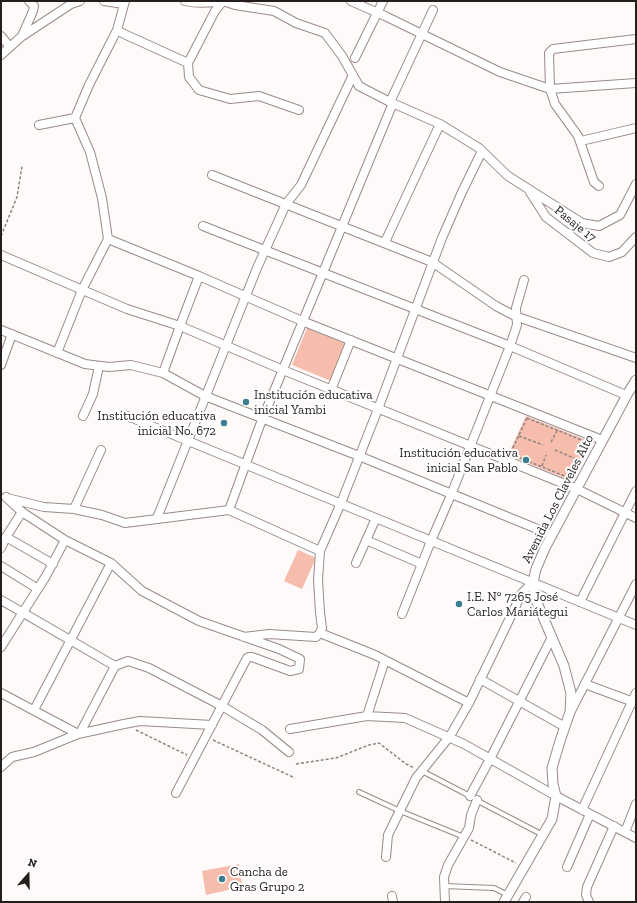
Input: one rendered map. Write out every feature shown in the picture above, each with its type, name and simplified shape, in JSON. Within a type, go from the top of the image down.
[{"type":"street","points":[[21,37],[33,12],[34,6],[29,1]]},
{"type":"street","points":[[1,55],[21,37],[71,4],[80,1]]},
{"type":"street","points":[[57,353],[82,290],[108,239],[102,198],[90,152],[75,118],[89,85],[118,30],[124,2],[104,1]]},
{"type":"street","points":[[185,1],[193,3],[209,3],[223,1]]},
{"type":"street","points":[[299,110],[259,96],[230,99],[199,90],[188,77],[188,63],[214,11],[223,1],[235,5],[274,11],[296,23],[324,33],[342,56],[359,86],[440,124],[479,148],[508,176],[582,224],[599,226],[620,215],[636,184]]},
{"type":"street","points":[[351,1],[500,72],[550,89],[636,83]]},
{"type":"street","points":[[355,58],[383,1]]},
{"type":"street","points":[[229,510],[245,464],[391,102],[433,10]]},
{"type":"street","points":[[118,30],[188,63]]},
{"type":"street","points":[[1,36],[10,47]]},
{"type":"street","points":[[599,186],[594,182],[580,141],[567,119],[555,104],[550,89],[549,53],[553,49],[636,39]]},
{"type":"street","points":[[157,518],[205,396],[265,251],[287,204],[301,185],[353,76]]},
{"type":"street","points":[[39,125],[75,118]]},
{"type":"street","points":[[384,242],[440,124]]},
{"type":"street","points":[[580,141],[636,128]]},
{"type":"street","points":[[244,637],[270,634],[316,637],[320,633],[322,628],[318,580],[320,551],[341,503],[378,408],[432,262],[462,192],[482,151]]},
{"type":"street","points":[[212,175],[432,262],[496,306],[515,316],[636,358]]},
{"type":"street","name":"Pasaje 17","points":[[529,190],[546,217],[593,253],[609,257],[622,252],[636,237]]},
{"type":"street","points":[[203,226],[510,346],[626,395]]},
{"type":"street","points":[[108,239],[199,276],[302,321],[602,440]]},
{"type":"street","points":[[1,255],[127,309],[180,326],[331,390],[576,489],[636,518]]},
{"type":"street","points":[[163,374],[199,276]]},
{"type":"street","points":[[402,614],[510,346],[516,325],[516,308],[524,280]]},
{"type":"street","points":[[1,330],[85,364],[109,368],[131,365],[163,374],[205,396],[359,456],[451,495],[552,535]]},
{"type":"street","points":[[1,365],[12,334]]},
{"type":"street","points":[[331,390],[351,340]]},
{"type":"street","points":[[83,416],[93,394],[99,366]]},
{"type":"street","name":"Avenida Los Claveles Alto","points":[[506,898],[552,819],[556,796],[553,784],[552,768],[570,712],[571,692],[564,666],[535,598],[533,582],[536,569],[576,489],[626,395],[636,380]]},
{"type":"street","points":[[125,415],[636,625]]},
{"type":"street","points":[[74,509],[101,450]]},
{"type":"street","points":[[580,602],[636,491]]},
{"type":"street","points":[[3,496],[44,507],[74,509],[102,515],[125,523],[229,510],[320,551]]},
{"type":"street","points":[[3,496],[22,512],[65,540],[111,563],[142,591],[199,620],[279,649],[300,659],[299,669],[290,671],[249,657],[247,658],[176,793]]},
{"type":"street","points":[[1,548],[6,537],[22,512]]},
{"type":"street","points":[[356,563],[376,518]]},
{"type":"street","points":[[6,537],[53,564]]},
{"type":"street","points":[[1,647],[53,564],[65,540]]},
{"type":"street","points":[[366,540],[422,564]]},
{"type":"street","points":[[34,710],[72,641],[111,563]]},
{"type":"street","points":[[1,566],[38,589]]},
{"type":"street","points":[[386,857],[388,835],[416,778],[450,736],[469,703],[522,593],[533,582]]},
{"type":"street","points":[[570,712],[636,584]]},
{"type":"street","points":[[1,600],[115,666]]},
{"type":"street","points":[[320,633],[385,660],[469,703]]},
{"type":"street","points":[[445,902],[444,877],[448,865],[469,828],[474,798],[490,759],[552,637]]},
{"type":"street","points":[[367,716],[385,660]]},
{"type":"street","points":[[79,733],[115,666],[128,661],[150,668],[222,706],[262,730],[290,752]]},
{"type":"street","points":[[480,679],[565,727]]},
{"type":"street","points":[[585,684],[634,702]]},
{"type":"street","points":[[1,692],[79,733]]},
{"type":"street","points":[[582,810],[634,702],[636,692]]},
{"type":"street","points":[[290,729],[367,716],[405,718],[450,736],[556,796],[636,838]]},
{"type":"street","points":[[1,767],[12,757],[34,752],[79,733],[124,724],[140,721],[212,725]]},
{"type":"street","points":[[626,832],[636,804]]},
{"type":"street","points":[[567,867],[590,814]]},
{"type":"street","points":[[589,902],[586,895],[587,887],[614,826]]},
{"type":"lane","points":[[422,771],[543,835]]},
{"type":"lane","points":[[359,792],[400,811],[464,837]]},
{"type":"lane","points":[[444,886],[494,888],[506,898]]},
{"type":"path","points":[[1,236],[17,197],[22,166]]},
{"type":"path","points":[[527,418],[589,443],[572,479],[510,454],[519,436],[527,418]]},
{"type":"path","points":[[552,442],[557,430]]},
{"type":"path","points":[[519,436],[543,445]]},
{"type":"path","points":[[555,450],[581,461]]},
{"type":"path","points":[[541,467],[546,454]]},
{"type":"path","points":[[124,724],[194,759]]},
{"type":"path","points":[[206,736],[295,778]]},
{"type":"path","points":[[296,764],[336,758],[369,745],[379,743],[406,764],[422,771]]},
{"type":"path","points":[[464,837],[524,868]]},
{"type":"shaded area","points":[[307,328],[346,344],[331,381],[292,365]]},
{"type":"shaded area","points":[[526,416],[591,442],[572,481],[508,455]]},
{"type":"shaded area","points":[[298,550],[316,558],[302,589],[284,581]]},
{"type":"shaded area","name":"Cancha de Gras Grupo 2","points":[[239,864],[242,887],[206,895],[202,871]]},
{"type":"place","name":"Institución educativa inicial Yambi","points":[[246,402]]},
{"type":"place","name":"Institución educativa inicial No. 672","points":[[224,423]]},
{"type":"place","name":"Institución educativa inicial San Pablo","points":[[526,460]]},
{"type":"place","name":"I.E. Nº 7265 José Carlos Mariátegui","points":[[459,604]]},
{"type":"place","name":"Cancha de Gras Grupo 2","points":[[222,879]]}]
